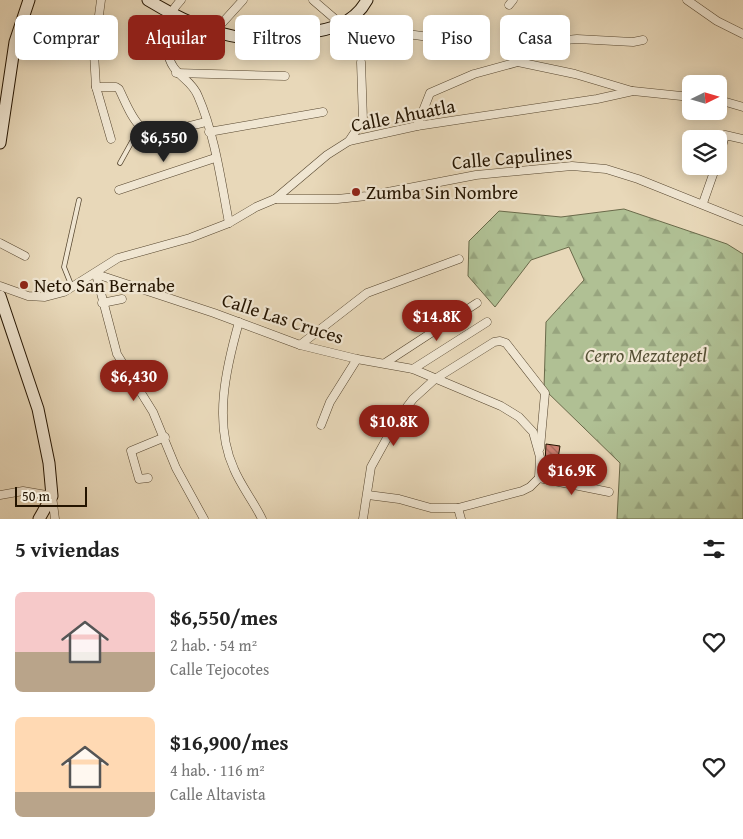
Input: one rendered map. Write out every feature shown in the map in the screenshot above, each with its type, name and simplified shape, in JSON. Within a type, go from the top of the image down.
[{"type":"street","points":[[24,15],[29,0]]},
{"type":"street","points":[[101,0],[94,53],[96,87],[111,139]]},
{"type":"street","points":[[148,0],[174,15]]},
{"type":"street","points":[[181,0],[169,13],[166,34],[170,63],[176,73],[198,94],[216,158],[230,223]]},
{"type":"street","points":[[225,20],[243,0]]},
{"type":"street","points":[[313,0],[330,15]]},
{"type":"street","points":[[354,15],[367,0]]},
{"type":"street","points":[[688,0],[717,21],[743,34]]},
{"type":"street","points":[[225,34],[242,38],[271,39],[330,29]]},
{"type":"street","points":[[417,126],[430,93],[474,74],[518,62],[555,41],[578,39],[633,42],[643,40]]},
{"type":"street","points":[[0,143],[3,106],[15,42]]},
{"type":"street","points":[[349,141],[363,120],[361,62]]},
{"type":"street","points":[[518,62],[575,74],[633,91]]},
{"type":"street","points":[[176,73],[285,76]]},
{"type":"street","points":[[96,87],[116,86],[140,126],[148,131],[162,131],[206,122]]},
{"type":"street","name":"Calle Ahuatla","points":[[96,274],[118,258],[190,238],[230,223],[256,207],[275,200],[327,155],[349,141],[417,126],[589,101],[633,91],[682,96]]},
{"type":"street","points":[[728,102],[743,106]]},
{"type":"street","points":[[209,132],[323,112]]},
{"type":"street","points":[[727,135],[743,139]]},
{"type":"street","points":[[119,190],[216,158]]},
{"type":"street","name":"Calle Capulines","points":[[275,200],[337,199],[367,196],[476,175],[572,166],[606,170],[638,178],[743,220]]},
{"type":"street","points":[[703,203],[713,175]]},
{"type":"street","points":[[0,243],[25,256]]},
{"type":"street","points":[[300,345],[367,293],[459,259]]},
{"type":"street","points":[[0,286],[28,296],[55,296],[96,274],[117,354],[153,412],[165,437],[176,468],[204,519]]},
{"type":"street","name":"Calle Las Cruces","points":[[96,274],[239,322],[300,345],[357,359],[413,369],[501,406],[519,417],[533,432],[540,457],[540,478]]},
{"type":"street","points":[[0,296],[38,409],[49,463],[55,519]]},
{"type":"street","points":[[102,302],[122,299]]},
{"type":"street","points":[[385,363],[476,303]]},
{"type":"street","points":[[239,322],[228,359],[224,389],[226,442],[233,468],[262,519]]},
{"type":"street","points":[[413,369],[487,322]]},
{"type":"street","points":[[363,519],[371,466],[382,444],[413,399],[435,378],[494,342],[506,343],[545,393],[540,457]]},
{"type":"street","points":[[321,425],[330,402],[357,359]]},
{"type":"street","points":[[148,478],[138,479],[131,451],[165,437]]},
{"type":"street","points":[[368,495],[399,499],[431,508],[458,508],[530,487],[540,478],[609,492]]},
{"type":"street","points":[[1,495],[23,491],[52,496]]},
{"type":"street","points":[[39,519],[52,496]]},
{"type":"street","points":[[458,508],[460,519]]},
{"type":"lane","points":[[120,163],[140,126]]},
{"type":"lane","points":[[72,287],[64,267],[79,200]]},
{"type":"green space","name":"Cerro Mezatepetl","points":[[624,209],[727,244],[743,254],[743,519],[617,519],[620,463],[544,389],[546,322],[584,280],[569,247],[531,260],[495,307],[468,276],[469,241],[499,211],[561,217]]},
{"type":"building","points":[[546,444],[560,446],[557,465],[545,463]]},
{"type":"place","name":"Zumba Sin Nombre","points":[[356,192]]},
{"type":"place","name":"Neto San Bernabe","points":[[24,285]]}]
